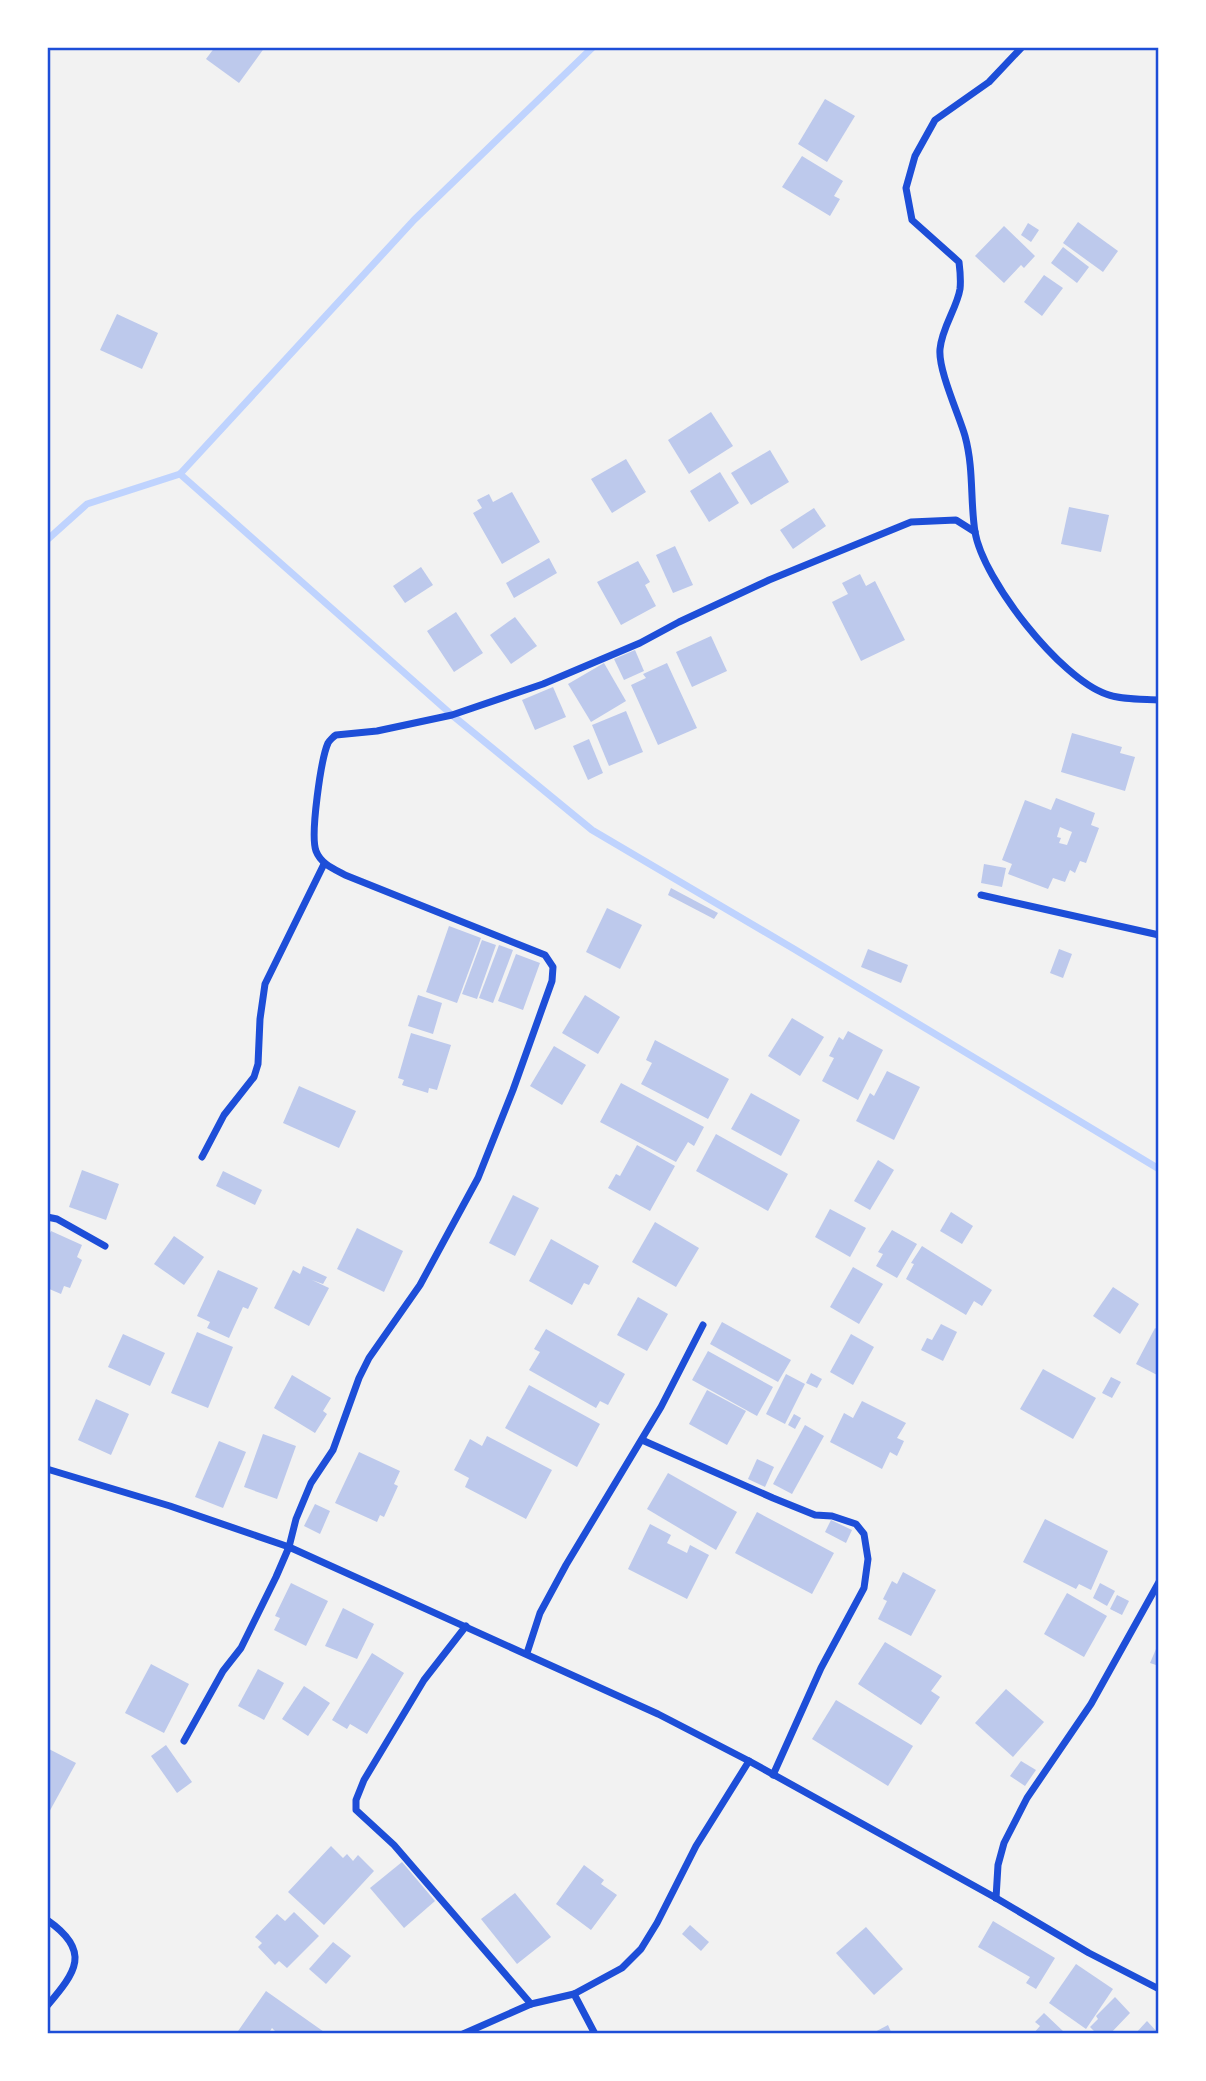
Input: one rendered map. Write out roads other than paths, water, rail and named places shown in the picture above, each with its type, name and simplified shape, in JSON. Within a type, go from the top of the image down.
[{"type":"street","points":[[1022,47],[989,82],[935,120],[915,156],[906,188],[912,220],[960,262],[960,290],[947,320],[939,351],[965,436],[973,482],[975,532],[983,557],[1011,607],[1070,672],[1087,686],[1108,695],[1159,700]]},
{"type":"street","points":[[184,1741],[223,1671],[241,1648],[276,1577],[311,1483],[333,1450],[369,1358],[420,1285],[478,1178],[552,981],[553,967],[545,955],[345,875],[324,864],[316,851],[315,825],[320,777],[329,742],[336,735],[377,731],[452,715],[543,684],[640,643],[769,580],[911,522],[956,520],[975,532]]},
{"type":"street","points":[[202,1157],[223,1115],[254,1077],[258,1064],[265,984],[324,864]]},
{"type":"street","points":[[981,895],[1159,935]]},
{"type":"street","points":[[47,1217],[57,1219],[105,1246]]},
{"type":"street","points":[[527,1653],[540,1613],[642,1440],[702,1325]]},
{"type":"street","points":[[642,1440],[815,1515],[832,1516],[856,1524],[864,1534],[868,1559],[864,1588],[821,1668],[773,1774]]},
{"type":"street","points":[[47,1469],[170,1506],[289,1547],[658,1714],[773,1774],[1089,1953],[1159,1989]]},
{"type":"street","points":[[996,1898],[998,1865],[1004,1843],[1027,1798],[1091,1704],[1159,1582]]},
{"type":"street","points":[[466,1626],[424,1681],[363,1780],[356,1800],[356,1810],[394,1845],[531,2004]]},
{"type":"street","points":[[463,2034],[531,2004],[574,1994],[622,1968],[641,1949],[657,1923],[696,1846],[749,1761]]},
{"type":"street","points":[[47,1920],[71,1940],[75,1952],[75,1964],[67,1983],[47,2006]]},
{"type":"street","points":[[574,1994],[595,2034]]},
{"type":"waterway","points":[[47,540],[87,504],[180,474],[414,220],[593,47]]},
{"type":"waterway","points":[[180,474],[452,715],[592,830],[1159,1169]]}]
